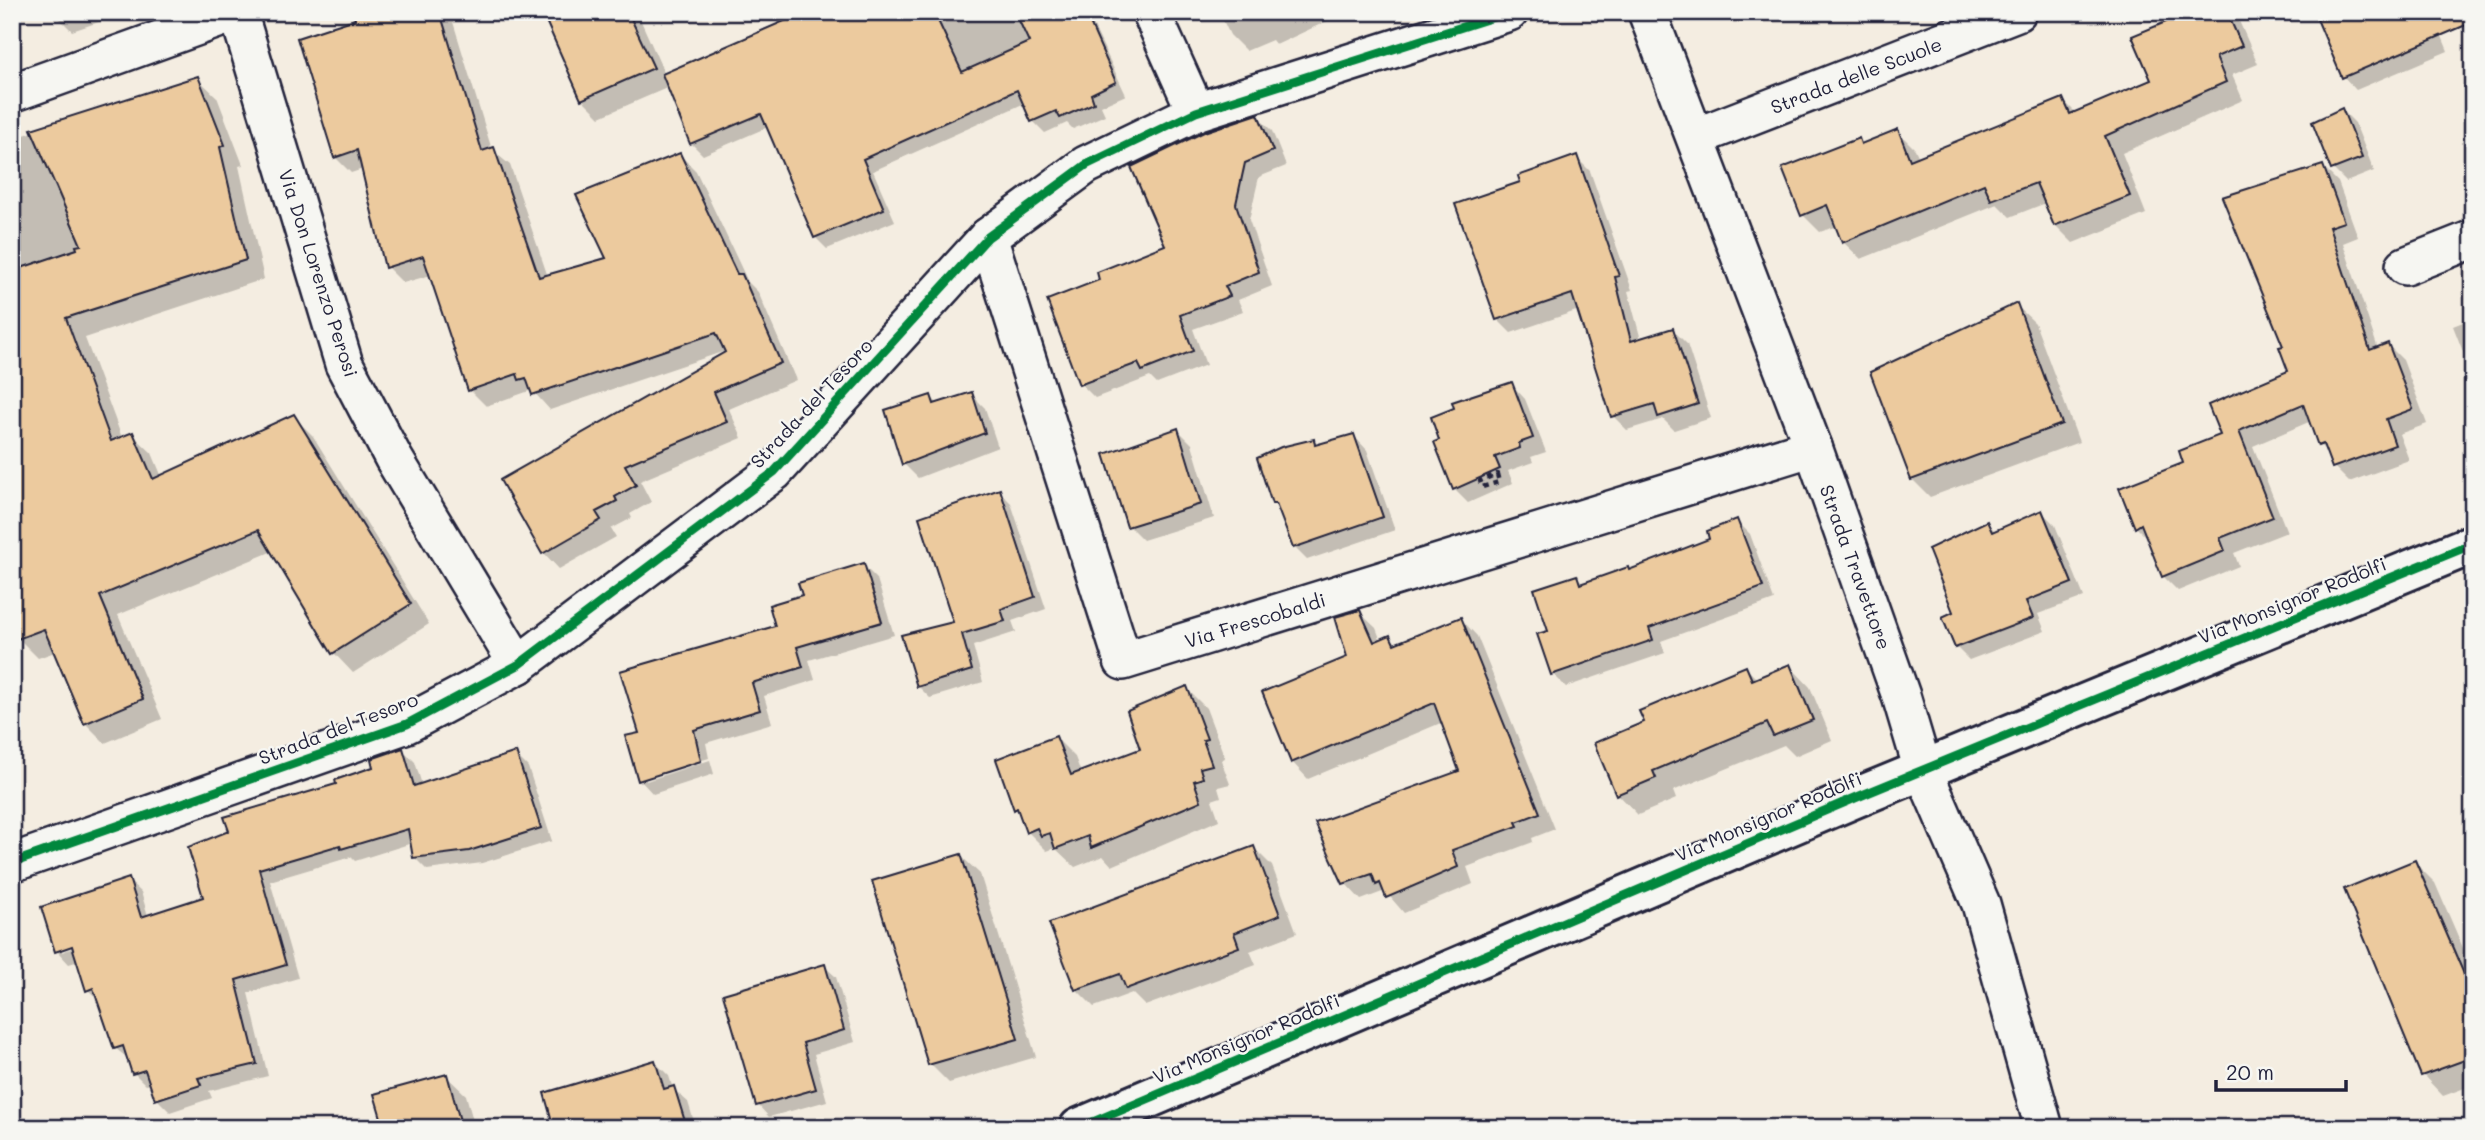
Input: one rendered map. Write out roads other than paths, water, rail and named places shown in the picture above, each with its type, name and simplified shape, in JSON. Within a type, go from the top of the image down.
[{"type":"street","points":[[12,93],[238,12]]},
{"type":"street","name":"Via Don Lorenzo Perosi","points":[[238,12],[344,364],[394,459],[518,665]]},
{"type":"street","points":[[1151,12],[1196,112]]},
{"type":"street","name":"Strada del Tesoro","points":[[12,863],[407,724],[518,665],[774,472],[988,237],[1086,165],[1196,112],[1509,12]]},
{"type":"street","name":"Strada Travettore","points":[[1647,12],[1813,447],[1902,696],[1923,769],[1981,904],[2044,1128]]},
{"type":"street","name":"Strada delle Scuole","points":[[1696,137],[2017,12]]},
{"type":"street","name":"Via Frescobaldi","points":[[988,237],[1123,660],[1813,447]]},
{"type":"street","points":[[2405,266],[2473,239]]},
{"type":"street","name":"Via Monsignor Rodolfi","points":[[1079,1128],[1923,769],[2473,544]]}]
